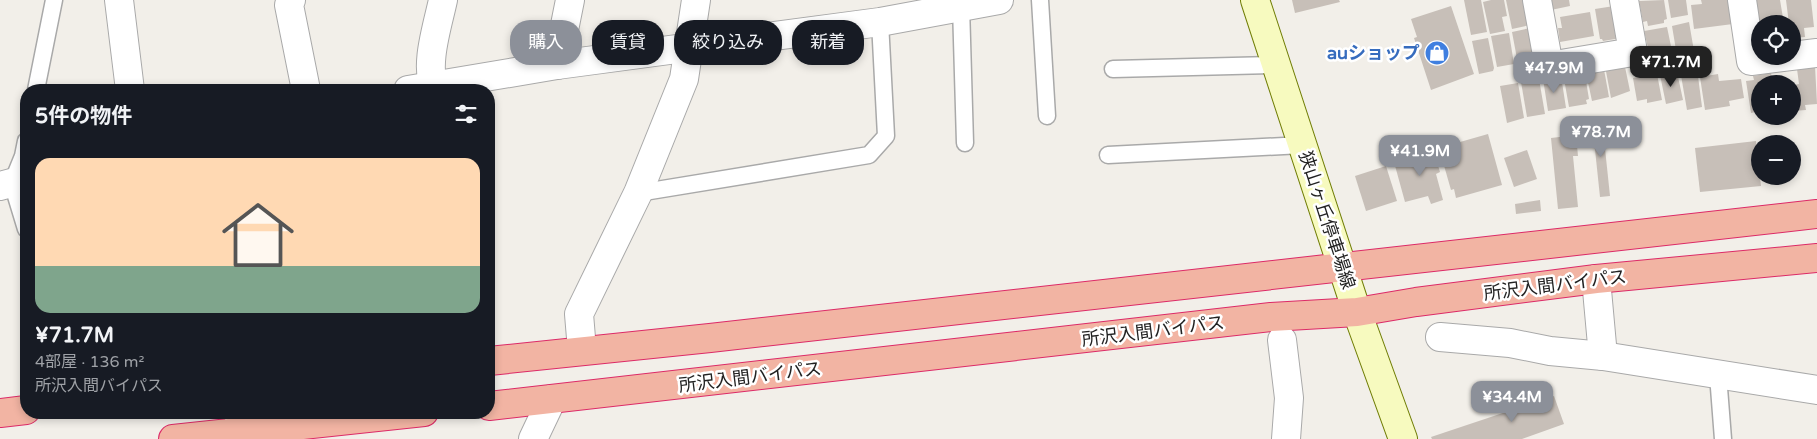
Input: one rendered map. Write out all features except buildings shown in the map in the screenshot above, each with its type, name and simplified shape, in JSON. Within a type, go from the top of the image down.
[{"type":"highway","points":[[495,360],[1817,214]]},
{"type":"highway","name":"所沢入間バイパス","points":[[495,405],[1271,317],[1357,312],[1416,302],[1596,279],[1817,258]]},
{"type":"highway","points":[[0,413],[20,411]]},
{"type":"highway","points":[[173,439],[242,428],[344,419]]},
{"type":"main road","name":"狭山ヶ丘停車場線","points":[[1255,0],[1342,268],[1403,439]]},
{"type":"street","points":[[119,0],[129,84]]},
{"type":"street","points":[[427,84],[443,0]]},
{"type":"street","points":[[566,20],[570,0]]},
{"type":"street","points":[[693,20],[696,0]]},
{"type":"street","points":[[782,35],[880,22],[999,0]]},
{"type":"street","points":[[1537,0],[1549,66],[1633,52],[1624,0]]},
{"type":"street","points":[[1742,0],[1751,61],[1817,53]]},
{"type":"street","points":[[289,2],[305,84]]},
{"type":"street","points":[[582,62],[674,50]]},
{"type":"street","points":[[449,84],[557,65]]},
{"type":"street","points":[[582,350],[579,314],[638,193],[684,79],[686,65]]},
{"type":"street","points":[[1596,279],[1603,356]]},
{"type":"street","points":[[1440,337],[1510,343],[1550,351],[1603,356],[1817,390]]},
{"type":"street","points":[[1282,340],[1289,398],[1286,439]]},
{"type":"street","points":[[532,439],[552,399]]},
{"type":"lane","points":[[37,84],[54,0]]},
{"type":"lane","points":[[1040,0],[1047,116]]},
{"type":"lane","points":[[961,6],[965,143]]},
{"type":"lane","points":[[638,193],[869,155],[886,136],[880,22]]},
{"type":"lane","points":[[1113,69],[1276,65]]},
{"type":"lane","points":[[1108,155],[1302,145]]},
{"type":"lane","points":[[20,164],[13,182],[20,207]]},
{"type":"lane","points":[[1718,375],[1722,439]]},
{"type":"place","name":"auショップ","points":[[1437,53]]}]
